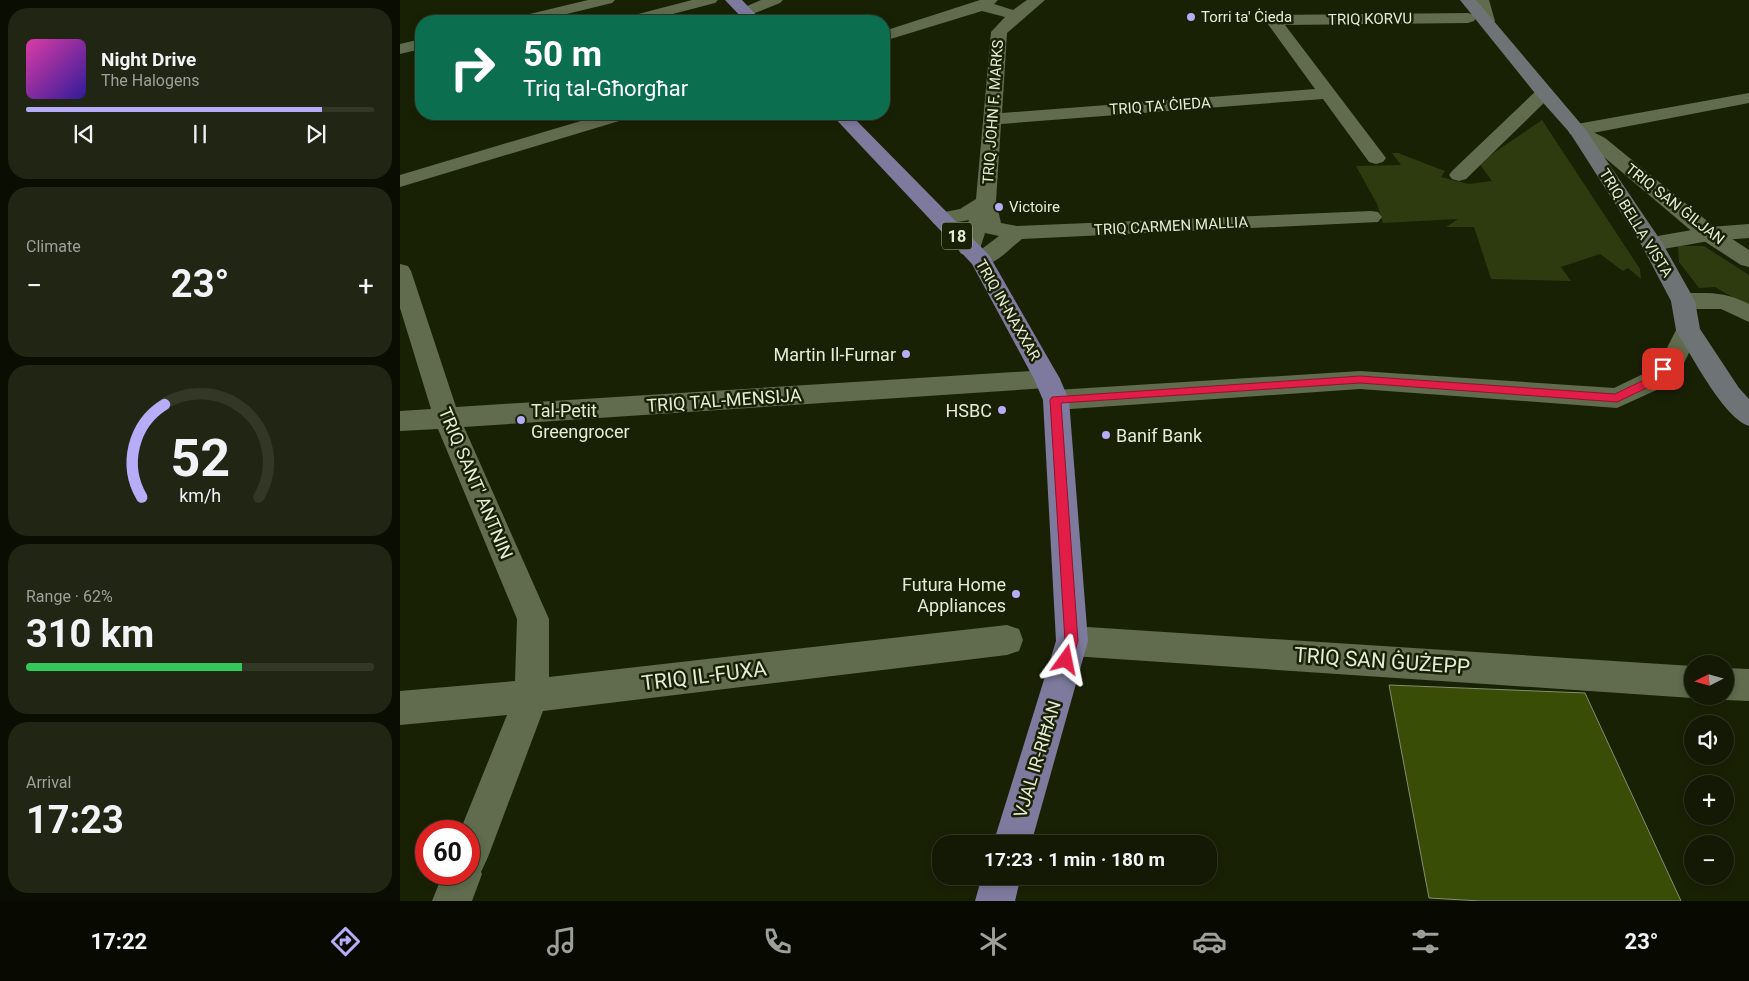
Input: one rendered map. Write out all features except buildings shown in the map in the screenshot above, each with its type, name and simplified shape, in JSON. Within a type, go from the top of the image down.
[{"type":"main road","points":[[733,0],[748,15]]},
{"type":"main road","points":[[1451,0],[1468,18],[1502,42]]},
{"type":"main road","points":[[1468,0],[1487,21],[1502,42]]},
{"type":"main road","name":"TRIQ BELLA VISTA","points":[[1502,42],[1577,130],[1652,244],[1683,301],[1688,330],[1730,395],[1749,416]]},
{"type":"main road","name":"TRIQ IN-NAXXAR","points":[[846,120],[975,255],[1051,389]]},
{"type":"main road","name":"VJAL IR-RIĦAN","points":[[1015,835],[1072,641],[1051,389]]},
{"type":"main road","points":[[995,901],[999,885]]},
{"type":"street","points":[[544,0],[555,15]]},
{"type":"street","points":[[563,15],[607,0]]},
{"type":"street","points":[[652,15],[710,0]]},
{"type":"street","points":[[751,15],[776,0]]},
{"type":"street","name":"TRIQ JOHN F. MARKS","points":[[975,255],[986,201],[999,32],[1016,15],[1037,0]]},
{"type":"street","points":[[1481,0],[1487,21]]},
{"type":"street","points":[[890,34],[986,3],[1016,15]]},
{"type":"street","name":"TRIQ KORVU","points":[[1327,93],[1272,20],[1468,18]]},
{"type":"street","points":[[400,49],[415,45]]},
{"type":"street","points":[[1327,93],[1376,158]]},
{"type":"street","name":"TRIQ TA' ĊIEDA","points":[[992,119],[1327,93]]},
{"type":"street","points":[[1459,175],[1544,93]]},
{"type":"street","points":[[1577,130],[1749,98]]},
{"type":"street","points":[[400,181],[601,120]]},
{"type":"street","name":"TRIQ SAN ĠILJAN","points":[[1577,130],[1598,142],[1709,234],[1749,260]]},
{"type":"street","name":"TRIQ JOHN F. MARKS","points":[[941,219],[967,214],[986,201]]},
{"type":"street","name":"TRIQ JOHN F. MARKS","points":[[986,201],[991,228],[1017,233]]},
{"type":"street","name":"TRIQ CARMEN MALLIA","points":[[1017,233],[1371,217]]},
{"type":"street","points":[[1652,244],[1709,234],[1749,231]]},
{"type":"street","points":[[975,255],[1017,233]]},
{"type":"street","name":"TRIQ SANT' ANTNIN","points":[[400,271],[447,419],[533,619],[532,696]]},
{"type":"street","points":[[1683,301],[1725,301],[1749,314]]},
{"type":"street","name":"TRIQ TAL-MENSIJA","points":[[400,421],[1051,389],[1360,380],[1617,398],[1652,381],[1674,357],[1688,330]]},
{"type":"street","name":"TRIQ IL-FUXA","points":[[400,708],[532,696],[1007,640]]},
{"type":"street","name":"TRIQ SAN ĠUŻEPP","points":[[1072,641],[1684,681]]},
{"type":"street","points":[[1734,684],[1749,685]]},
{"type":"street","points":[[480,829],[532,696]]},
{"type":"street","points":[[452,901],[458,885]]},
{"type":"green space","points":[[1542,120],[1640,269],[1641,279],[1628,268],[1623,271],[1600,254],[1561,267],[1571,281],[1491,279],[1474,227],[1446,227],[1458,219],[1383,223],[1377,204],[1356,166],[1401,165],[1392,153],[1398,153],[1445,171],[1441,177],[1468,184],[1492,181],[1479,163]]},
{"type":"green space","points":[[1678,246],[1704,246],[1749,275],[1749,307],[1715,287],[1699,288],[1679,262]]},
{"type":"place","name":"Torri ta' Ċieda","points":[[1191,17]]},
{"type":"place","name":"Victoire","points":[[999,207]]},
{"type":"place","name":"Martin Il-Furnar","points":[[906,354]]},
{"type":"place","name":"HSBC","points":[[1002,410]]},
{"type":"place","name":"Tal-Petit Greengrocer","points":[[521,420]]},
{"type":"place","name":"Banif Bank","points":[[1106,435]]},
{"type":"place","name":"Futura Home Appliances","points":[[1016,594]]},
{"type":"route","points":[[1066,660],[1072,641],[1056,400],[1360,380],[1617,398],[1652,381],[1663,369]]}]
